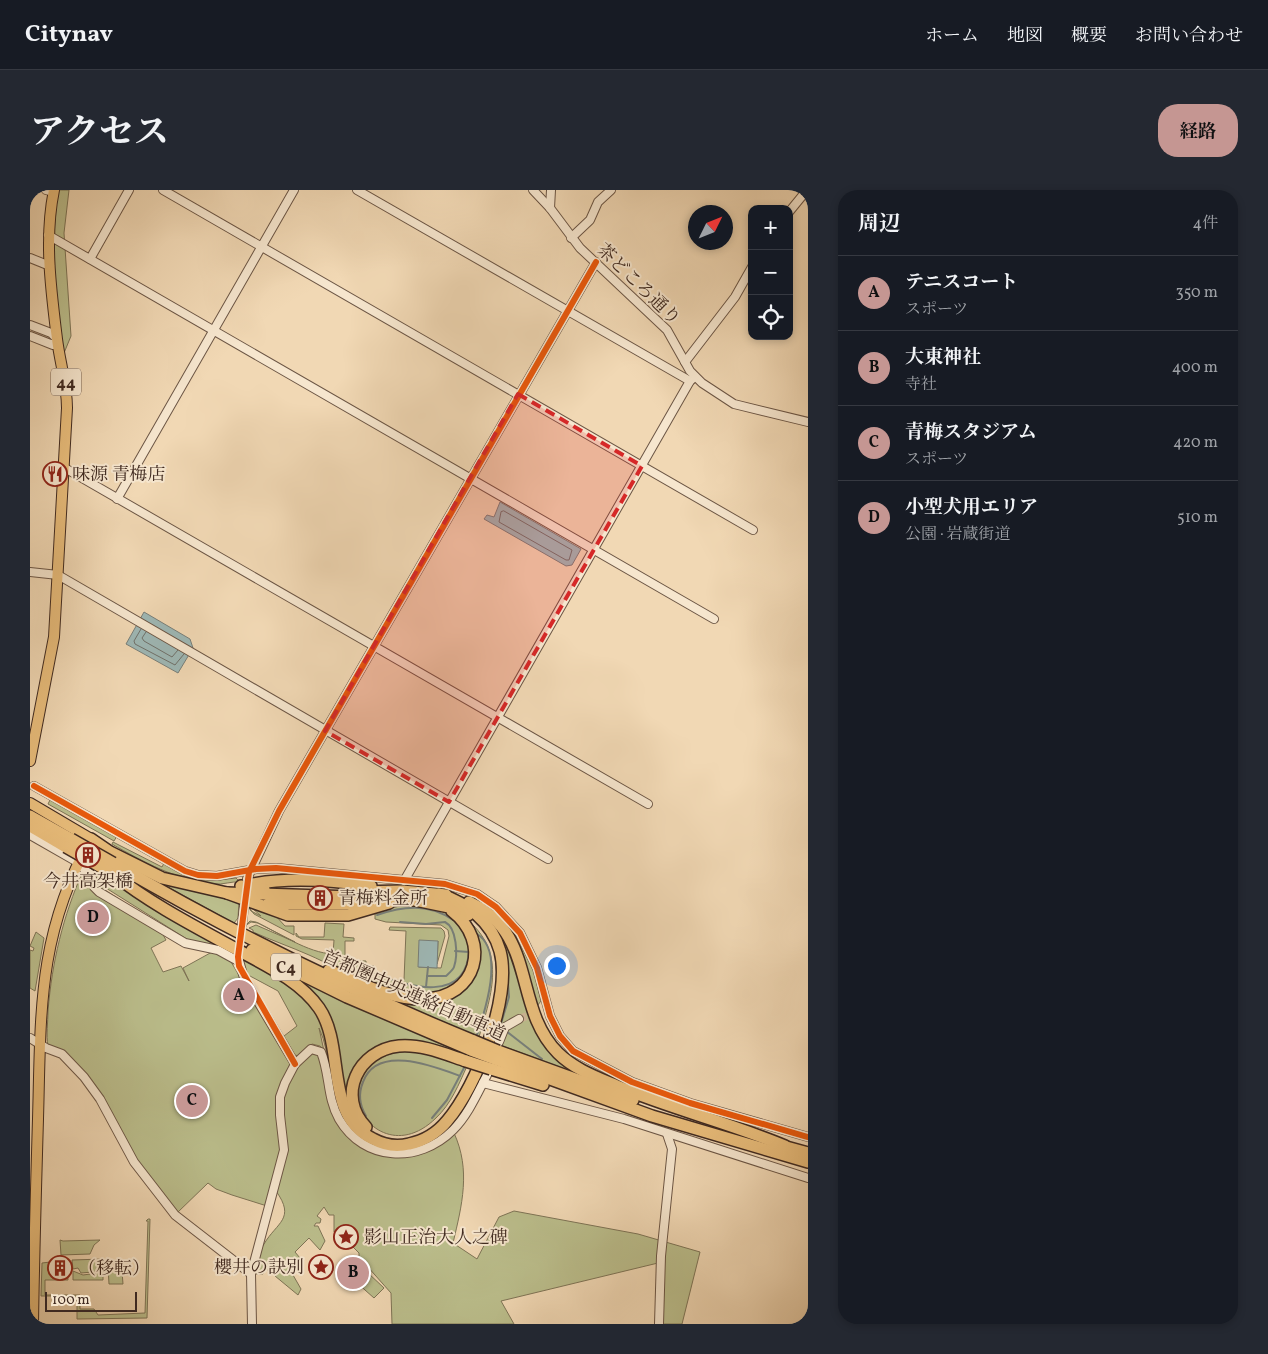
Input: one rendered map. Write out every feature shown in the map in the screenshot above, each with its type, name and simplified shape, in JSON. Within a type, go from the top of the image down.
[{"type":"highway","name":"首都圏中央連絡自動車道","points":[[30,816],[111,870],[335,980],[470,1051]]},
{"type":"highway","name":"首都圏中央連絡自動車道","points":[[30,826],[225,936],[298,973],[470,1051],[808,1153]]},
{"type":"highway","points":[[91,839],[106,844],[139,862],[180,880],[218,888],[246,879],[298,885],[387,889],[462,911],[476,922],[489,940],[496,961],[497,979],[494,1001],[471,1068],[447,1112],[432,1127],[417,1136],[402,1140],[380,1136],[366,1127],[356,1114],[352,1098],[353,1082],[364,1062],[378,1052],[396,1047],[415,1047],[470,1051],[494,1059],[631,1109],[808,1162]]},
{"type":"highway","points":[[91,839],[110,852],[162,878],[226,893],[250,903],[272,908],[338,911],[377,906],[400,894]]},
{"type":"highway","points":[[111,870],[148,900],[286,978],[308,994],[322,1012],[330,1031],[339,1090],[348,1116],[355,1126],[370,1138],[394,1145],[409,1144],[426,1138],[440,1128],[456,1110],[482,1054],[500,996],[502,964],[493,934],[471,910],[439,894]]},
{"type":"highway","points":[[246,879],[279,890],[400,894]]},
{"type":"highway","points":[[226,893],[439,894],[456,897],[476,905],[504,928],[518,953],[533,1011],[541,1030],[553,1048],[568,1062],[633,1093],[746,1130],[785,1146]]},
{"type":"highway","points":[[250,903],[365,901],[377,906]]},
{"type":"highway","points":[[215,921],[386,992],[424,999],[441,996],[455,990],[467,979],[474,963],[475,944],[470,930],[461,918],[444,905]]},
{"type":"main road","name":"44","points":[[30,761],[53,645],[67,396],[57,339],[50,266],[48,235],[51,191]]},
{"type":"main road","points":[[30,803],[91,839],[78,864],[59,911],[47,956],[42,993],[33,1324]]},
{"type":"street","points":[[90,259],[129,190]]},
{"type":"street","points":[[163,190],[753,530]]},
{"type":"street","points":[[117,499],[294,190]]},
{"type":"street","points":[[357,190],[567,311],[692,379],[449,802],[400,894]]},
{"type":"street","name":"茶どころ通り","points":[[533,190],[550,208],[571,238],[660,322],[675,341],[692,379],[734,404],[808,422]]},
{"type":"street","points":[[550,190],[550,208]]},
{"type":"street","points":[[571,238],[590,220],[598,202],[610,190]]},
{"type":"street","points":[[793,207],[807,190]]},
{"type":"street","points":[[48,235],[714,619]]},
{"type":"street","points":[[30,258],[50,266]]},
{"type":"street","points":[[246,879],[279,811],[518,394],[596,262]]},
{"type":"street","points":[[685,362],[735,297],[748,274]]},
{"type":"street","points":[[30,325],[51,333],[57,339],[53,345],[30,336]]},
{"type":"street","points":[[64,468],[648,804]]},
{"type":"street","points":[[30,572],[58,574],[548,858]]},
{"type":"street","points":[[34,786],[185,871],[208,876],[246,879],[256,869],[276,868],[400,894],[455,886],[477,894],[496,907],[512,922],[532,955],[544,1010],[560,1036],[574,1051],[614,1074],[690,1103],[808,1137]]},
{"type":"street","points":[[30,835],[78,864],[91,874],[97,890],[148,922],[188,944],[218,950],[238,959],[244,978],[295,1064]]},
{"type":"street","points":[[242,924],[250,903]]},
{"type":"street","points":[[252,1324],[252,1274],[284,1150],[280,1097],[295,1064],[308,1050],[313,1048],[319,1050],[330,1099],[342,1124],[365,1145],[391,1154],[422,1150],[447,1136],[461,1120],[483,1083],[505,1027],[520,1019]]},
{"type":"street","points":[[30,1038],[62,1054],[87,1081],[100,1099],[134,1162],[172,1211],[252,1274]]},
{"type":"street","points":[[483,1083],[624,1119],[808,1178]]},
{"type":"street","points":[[659,1324],[662,1247],[672,1150],[667,1134]]},
{"type":"highlighted area","points":[[518,394],[642,466],[449,802],[325,731]]},
{"type":"green space","points":[[59,190],[69,190],[64,233],[71,336],[64,353],[54,271],[54,228]]},
{"type":"green space","points":[[51,798],[117,836],[114,841],[48,804]]},
{"type":"green space","points":[[113,842],[162,867],[164,863],[198,878],[236,878],[240,882],[213,884],[186,879],[148,864],[112,844]]},
{"type":"green space","points":[[105,854],[113,858],[102,882],[105,890],[142,914],[190,941],[106,888],[103,884],[106,876],[155,908],[281,979],[307,1000],[320,1019],[327,1035],[336,1093],[346,1120],[367,1141],[397,1150],[374,1146],[360,1138],[348,1127],[338,1112],[332,1092],[326,1049],[319,1028],[324,1051],[320,1046],[312,1044],[298,1056],[295,1055],[284,1036],[297,1026],[278,991],[250,976],[246,977],[241,959],[218,947],[187,941],[100,889],[94,873],[86,867]]},
{"type":"green space","points":[[135,869],[239,901],[238,918],[234,923]]},
{"type":"green space","points":[[83,871],[88,874],[91,886],[162,933],[166,940],[151,948],[163,972],[181,966],[189,981],[183,968],[212,952],[230,960],[291,1065],[283,1079],[281,1152],[267,1206],[216,1189],[208,1183],[177,1213],[136,1161],[100,1096],[48,1046],[48,1011],[52,975],[59,940]]},
{"type":"green space","points":[[403,905],[432,908],[452,917],[465,932],[469,943],[469,955],[467,966],[453,984],[443,991],[430,994],[415,994],[383,988],[367,982],[253,932],[249,928],[256,925],[323,953],[333,954],[334,940],[302,939],[296,936],[296,933],[299,937],[324,937],[325,923],[344,924],[343,937],[354,938],[354,941],[345,941],[345,960],[366,961],[366,966],[374,966],[374,973],[392,980],[404,980],[406,931],[389,930],[390,927],[441,928],[445,936],[437,964],[438,941],[419,967],[441,968],[449,936],[448,930],[441,925],[386,922],[375,919],[375,913]]},
{"type":"green space","points":[[252,908],[274,914],[285,926],[294,926],[294,935],[254,914],[252,912],[261,916]]},
{"type":"green space","points":[[480,911],[505,934],[540,1034],[603,1083],[500,1045],[508,1030],[522,1020],[521,1015],[507,1022],[501,1029],[495,1043],[492,1042],[507,979]]},
{"type":"green space","points":[[465,918],[478,931],[487,944],[493,973],[488,1004],[479,1037],[367,989],[430,1001],[476,969]]},
{"type":"green space","points":[[36,932],[44,938],[35,991],[30,988],[30,950],[33,951],[34,948],[30,946]]},
{"type":"green space","points":[[515,936],[525,949],[532,966],[541,1001],[537,1006],[524,957]]},
{"type":"green space","points":[[276,968],[361,1009],[468,1055],[468,1058],[443,1050],[374,1050],[346,1104],[331,1025]]},
{"type":"green space","points":[[401,1051],[422,1053],[467,1066],[458,1087],[436,1118],[414,1133],[393,1135],[375,1128],[363,1114],[357,1096],[360,1078],[374,1062]]},
{"type":"green space","points":[[310,1053],[316,1054],[320,1058],[332,1111],[377,1153],[396,1157],[412,1156],[454,1133],[459,1147],[464,1174],[462,1201],[453,1243],[477,1259],[499,1217],[514,1211],[638,1234],[700,1252],[682,1324],[658,1324],[658,1263],[501,1301],[514,1324],[392,1324],[391,1293],[359,1257],[359,1253],[348,1242],[345,1231],[340,1229],[339,1232],[334,1232],[334,1215],[329,1215],[324,1207],[317,1216],[321,1219],[320,1223],[316,1223],[314,1226],[318,1226],[325,1241],[320,1250],[309,1238],[295,1252],[300,1258],[293,1275],[301,1289],[298,1295],[275,1276],[277,1272],[264,1269],[263,1274],[254,1274],[262,1247],[279,1225],[284,1214],[282,1200],[276,1191],[287,1149],[283,1114],[286,1088],[293,1073]]},
{"type":"green space","points":[[481,1070],[485,1071],[470,1102],[449,1130],[435,1141],[420,1147],[402,1150],[421,1146],[444,1131],[462,1108]]},
{"type":"green space","points":[[150,1219],[147,1318],[77,1319],[77,1304],[80,1304],[80,1309],[94,1309],[98,1315],[145,1313],[148,1221],[146,1221]]},
{"type":"green space","points":[[60,1240],[100,1240],[94,1245],[90,1254],[61,1255]]},
{"type":"green space","points":[[103,1259],[103,1267],[93,1272],[81,1273],[78,1268],[73,1269],[72,1260]]},
{"type":"green space","points":[[121,1259],[123,1284],[109,1284],[108,1267],[121,1266]]},
{"type":"green space","points":[[67,1260],[68,1280],[45,1280],[45,1295],[80,1295],[80,1302],[77,1302],[76,1296],[41,1296],[42,1263]]},
{"type":"green space","points":[[100,1270],[103,1270],[103,1280],[73,1280],[73,1271],[83,1275],[98,1273]]},
{"type":"green space","points":[[367,1272],[384,1288],[374,1298],[356,1282]]},
{"type":"water","points":[[500,502],[581,549],[572,565],[566,566],[484,519],[487,515],[494,517]]},
{"type":"water","points":[[144,612],[190,639],[193,648],[178,673],[126,644]]},
{"type":"water","points":[[419,940],[438,941],[437,968],[418,967]]},
{"type":"waterway","points":[[377,915],[406,908],[416,908],[435,911],[453,920]]},
{"type":"waterway","points":[[400,922],[426,924],[445,922],[452,930],[456,942],[453,968],[446,976],[427,976]]},
{"type":"waterway","points":[[477,934],[480,951]]},
{"type":"waterway","points":[[477,934],[485,942],[490,954],[491,967],[488,997],[477,1035]]},
{"type":"waterway","points":[[376,974],[419,986],[434,987],[447,985],[458,978],[466,967],[469,950]]},
{"type":"waterway","points":[[455,951],[469,952]]},
{"type":"waterway","points":[[500,1027],[509,997],[506,955]]},
{"type":"waterway","points":[[426,987],[428,967]]},
{"type":"waterway","points":[[506,1031],[542,1059]]},
{"type":"waterway","points":[[366,1116],[360,1100],[361,1086],[370,1070],[380,1064],[393,1061],[421,1063],[460,1076]]},
{"type":"waterway","points":[[432,1118],[447,1100],[465,1066]]},
{"type":"tunnel","points":[[519,1019],[541,1011]]},
{"type":"cycle path","points":[[295,1064],[239,966],[238,957],[249,872],[279,811],[596,262]]},
{"type":"cycle path","points":[[34,786],[185,871],[198,875],[217,876],[256,869],[276,868],[445,884],[477,894],[496,907],[520,933],[537,968],[550,1016],[560,1036],[573,1051],[632,1082],[690,1103],[808,1137]]},
{"type":"place","name":"味源 青梅店","points":[[55,474]]},
{"type":"place","name":"今井高架橋","points":[[88,855]]},
{"type":"place","name":"青梅料金所","points":[[320,898]]},
{"type":"place","name":"小型犬用エリア","points":[[93,918]]},
{"type":"place","name":"テニスコート","points":[[239,996]]},
{"type":"place","name":"青梅スタジアム","points":[[192,1101]]},
{"type":"place","name":"影山正治大人之碑","points":[[346,1237]]},
{"type":"place","name":"櫻井の訣別","points":[[321,1267]]},
{"type":"place","name":"（移転）","points":[[60,1268]]},
{"type":"place","name":"大東神社","points":[[353,1273]]}]
